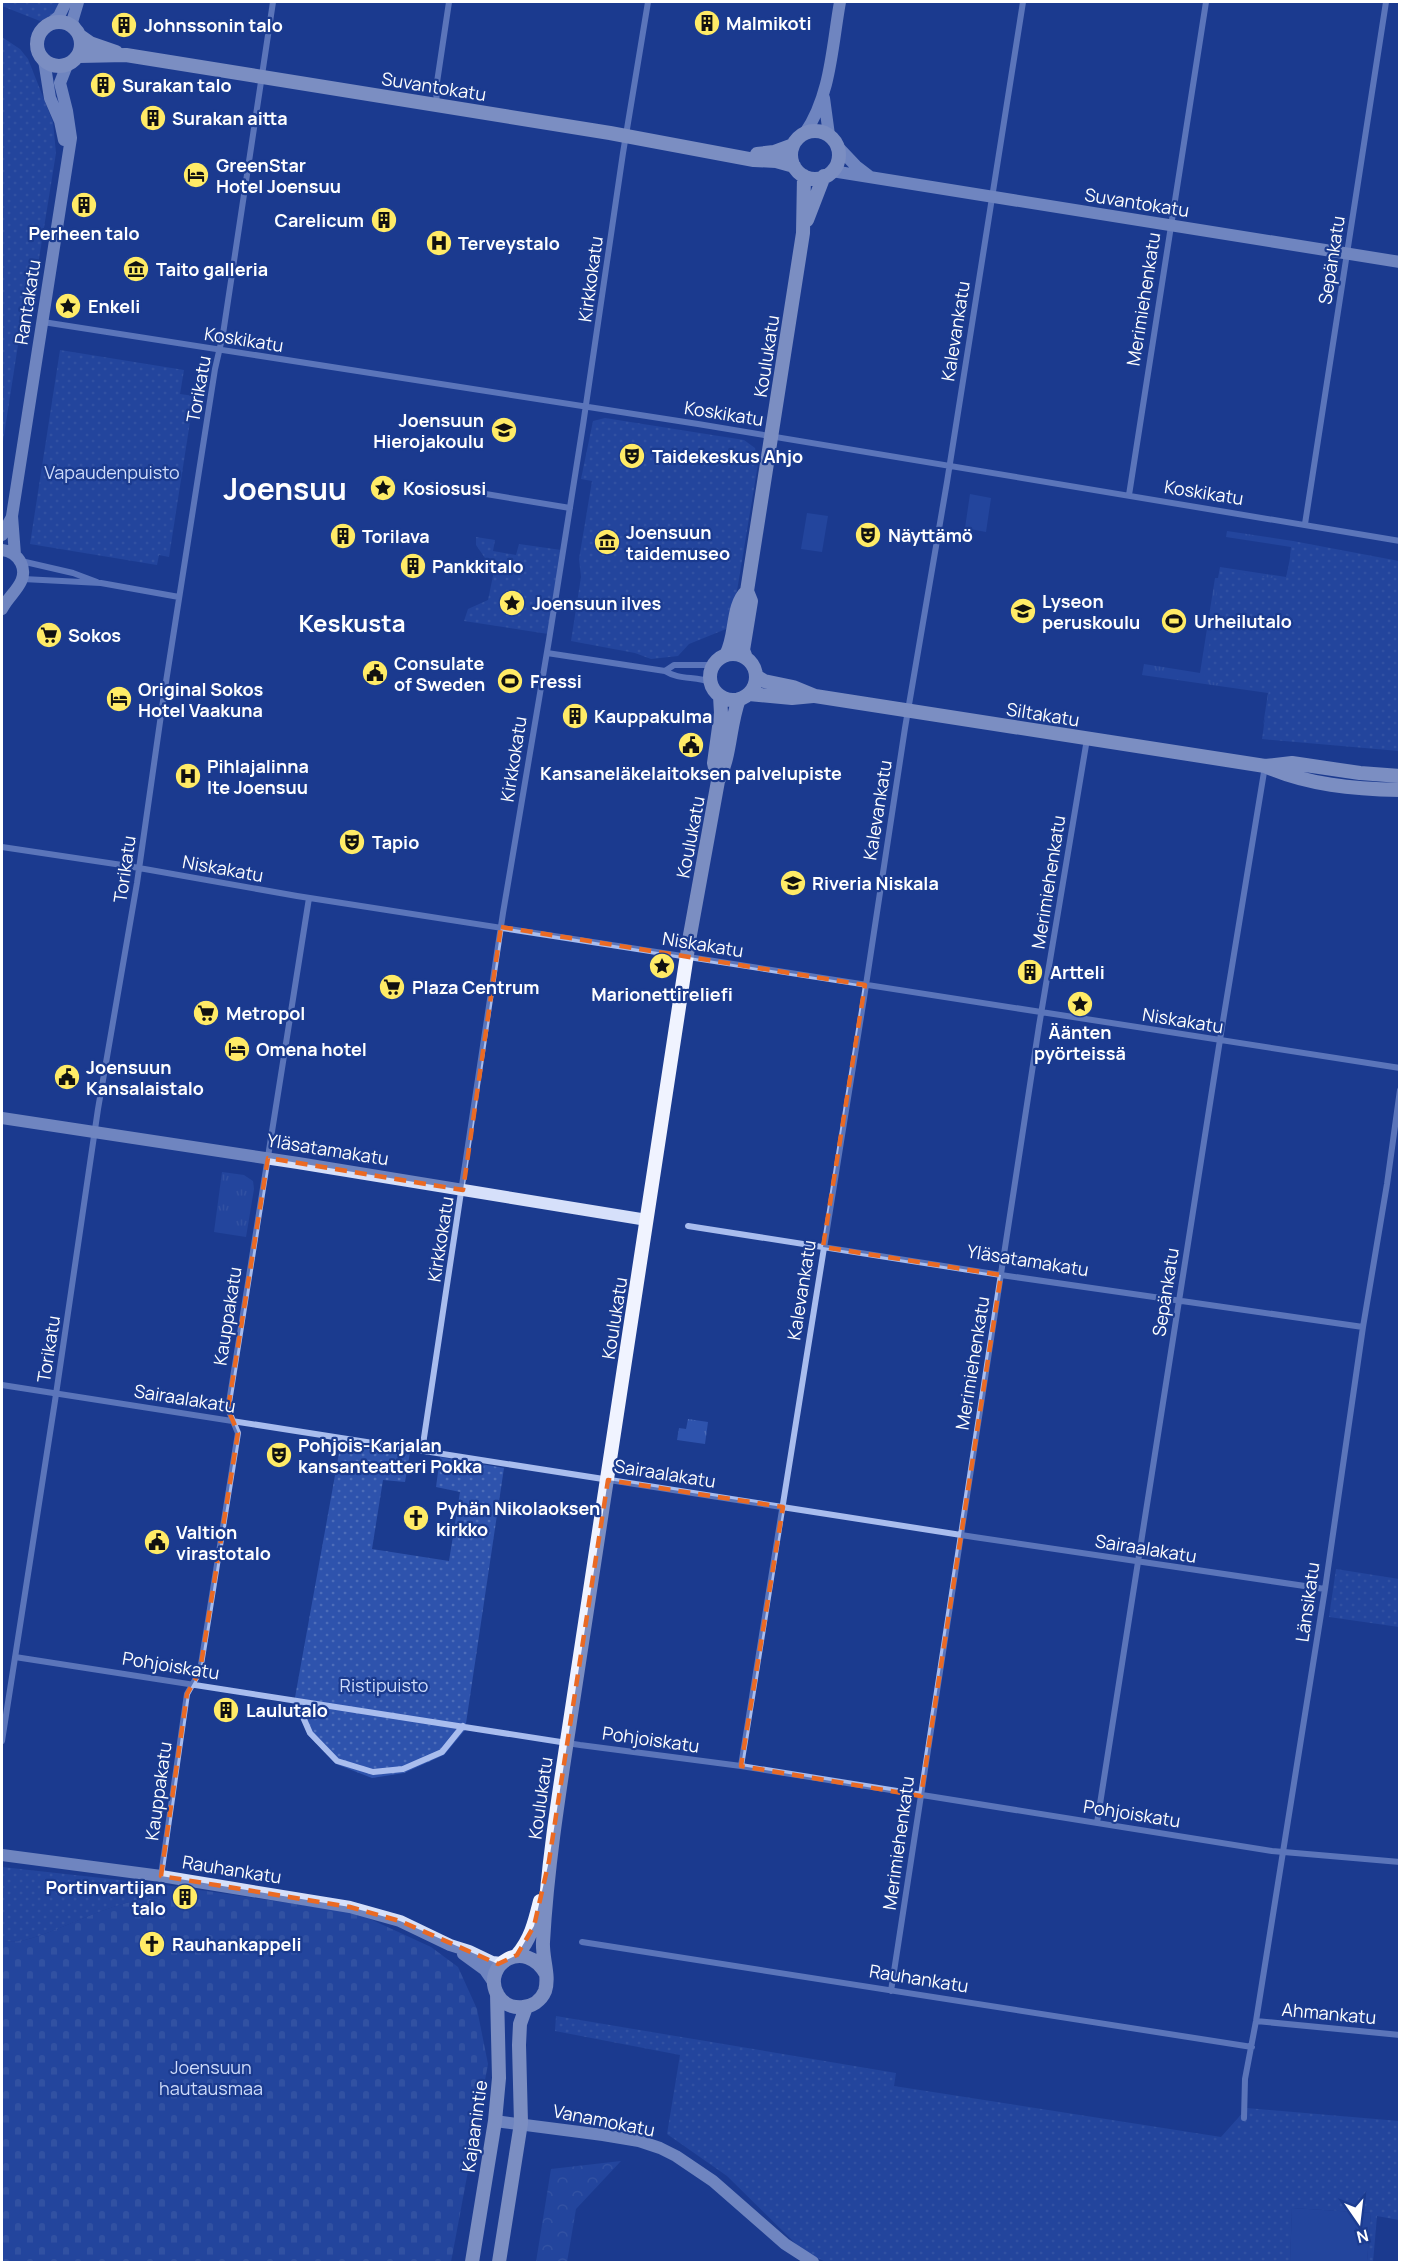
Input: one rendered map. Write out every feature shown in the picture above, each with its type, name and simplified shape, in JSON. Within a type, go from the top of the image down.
[{"type":"main road","points":[[66,2],[58,16],[42,30],[37,47],[44,60],[59,67],[67,65],[79,56],[82,43],[72,22],[78,2]]},
{"type":"main road","points":[[824,96],[838,156],[828,174],[814,178],[804,176],[794,166],[791,155],[793,145],[805,133],[817,115],[824,96],[840,2]]},
{"type":"main road","points":[[51,23],[61,22],[77,32]]},
{"type":"main road","name":"Suvantokatu","points":[[77,32],[90,43],[126,55],[626,135],[794,166]]},
{"type":"main road","name":"Suvantokatu","points":[[79,56],[126,55]]},
{"type":"main road","name":"Rantakatu","points":[[44,60],[50,98],[64,138],[67,166]]},
{"type":"main road","name":"Rantakatu","points":[[19,585],[24,570],[18,558],[12,516],[71,138],[60,83],[67,65]]},
{"type":"main road","points":[[805,133],[814,131],[833,140],[856,166],[870,176]]},
{"type":"main road","name":"Suvantokatu","points":[[735,156],[774,152],[793,145]]},
{"type":"main road","name":"Suvantokatu","points":[[828,174],[870,176],[1400,262]]},
{"type":"main road","name":"Koulukatu","points":[[803,233],[828,174]]},
{"type":"main road","name":"Koulukatu","points":[[746,658],[743,651],[751,601],[747,591],[803,233],[804,176]]},
{"type":"main road","name":"Rantakatu","points":[[2,535],[12,516]]},
{"type":"main road","points":[[2,550],[18,558]]},
{"type":"main road","points":[[2,595],[8,595],[19,585]]},
{"type":"main road","points":[[2,609],[19,585]]},
{"type":"main road","name":"Koulukatu","points":[[726,655],[732,640],[741,597],[747,591]]},
{"type":"main road","points":[[736,654],[746,658],[752,665],[756,676],[754,685],[744,696],[732,700],[720,696],[711,682],[714,665],[726,655],[736,654]]},
{"type":"main road","name":"Siltakatu","points":[[756,676],[764,681],[793,687],[816,696],[1087,739],[1265,766],[1292,763],[1360,773],[1400,776]]},
{"type":"main road","name":"Koulukatu","points":[[718,781],[714,764],[721,713],[720,696]]},
{"type":"main road","name":"Koulukatu","points":[[517,1955],[526,1944],[534,1926],[549,1861],[705,847],[718,781],[726,765],[732,722],[744,696]]},
{"type":"main road","name":"Siltakatu","points":[[744,696],[792,698],[816,696]]},
{"type":"main road","name":"Siltakatu","points":[[1265,766],[1290,777],[1323,784],[1400,790]]},
{"type":"main road","name":"Yläsatamakatu","points":[[2,1118],[267,1158],[647,1220]]},
{"type":"main road","name":"Rauhankatu","points":[[2,1855],[161,1876],[350,1907],[400,1921],[450,1945],[492,1962],[502,1963]]},
{"type":"main road","name":"Koulukatu","points":[[546,1974],[543,1943],[549,1861]]},
{"type":"main road","name":"Rauhankatu","points":[[450,1945],[484,1970],[496,1988]]},
{"type":"main road","points":[[517,1955],[532,1958],[540,1964],[546,1974],[547,1984],[543,1995],[536,2003],[526,2007],[509,2005],[496,1988],[496,1972],[502,1963],[517,1955]]},
{"type":"main road","name":"Kajaanintie","points":[[472,2262],[495,2121],[499,2078],[496,1988]]},
{"type":"main road","points":[[499,2262],[521,2123],[519,2045],[520,2024],[526,2007]]},
{"type":"main road","name":"Vanamokatu","points":[[495,2121],[639,2141],[676,2156],[713,2181],[785,2244],[813,2262]]},
{"type":"street","name":"Torikatu","points":[[2,1741],[57,1393],[95,1132],[139,869],[179,597],[273,2]]},
{"type":"street","points":[[437,105],[436,89],[449,2]]},
{"type":"street","name":"Kirkkokatu","points":[[423,1451],[501,927],[547,653],[648,2]]},
{"type":"street","name":"Kalevankatu","points":[[741,1766],[1023,2]]},
{"type":"street","name":"Merimiehenkatu","points":[[1129,495],[1206,2]]},
{"type":"street","name":"Sepänkatu","points":[[1305,524],[1386,2]]},
{"type":"street","name":"Koskikatu","points":[[43,322],[772,436],[1400,541]]},
{"type":"street","points":[[432,485],[570,508]]},
{"type":"street","points":[[18,558],[101,583],[179,597]]},
{"type":"street","points":[[19,585],[101,583]]},
{"type":"street","points":[[547,653],[665,671],[675,678],[696,678],[711,682]]},
{"type":"street","points":[[665,671],[674,665],[714,665]]},
{"type":"street","name":"Merimiehenkatu","points":[[891,1991],[1042,1012],[1087,739]]},
{"type":"street","name":"Sepänkatu","points":[[1097,1823],[1265,766]]},
{"type":"street","name":"Niskakatu","points":[[2,847],[309,898],[1400,1068]]},
{"type":"street","name":"Kauppakatu","points":[[161,1876],[187,1694],[200,1671],[238,1433],[228,1409],[309,898]]},
{"type":"street","name":"Länsikatu","points":[[1244,2118],[1244,2086],[1325,1589],[1362,1328],[1387,1184],[1400,1090]]},
{"type":"street","name":"Yläsatamakatu","points":[[688,1226],[1362,1328]]},
{"type":"street","name":"Sairaalakatu","points":[[2,1385],[961,1535],[1325,1589]]},
{"type":"street","name":"Pohjoiskatu","points":[[15,1657],[567,1742],[741,1766],[1283,1852],[1400,1862]]},
{"type":"street","points":[[296,1701],[310,1733],[337,1761],[372,1772],[403,1769],[442,1752],[463,1726]]},
{"type":"street","name":"Rauhankatu","points":[[582,1942],[1252,2047]]},
{"type":"street","name":"Ahmankatu","points":[[1256,2021],[1400,2035]]},
{"type":"highlighted area","points":[[501,927],[865,985],[823,1247],[1001,1275],[921,1796],[741,1766],[783,1507],[608,1480],[549,1861],[534,1926],[517,1955],[498,1964],[400,1921],[350,1907],[161,1876],[187,1694],[200,1671],[238,1433],[228,1409],[268,1158],[463,1190]]},
{"type":"green space","points":[[2,2],[61,2],[51,16],[40,21],[2,6]]},
{"type":"green space","points":[[2,37],[20,49],[28,59],[53,122],[56,153],[33,296],[20,332],[2,448]]},
{"type":"green space","name":"Vapaudenpuisto","points":[[60,350],[184,370],[180,394],[194,396],[169,557],[159,555],[157,565],[30,544]]},
{"type":"green space","points":[[605,418],[744,440],[755,448],[758,464],[731,627],[689,644],[678,656],[651,659],[635,653],[571,641],[581,577],[579,559],[592,481],[581,479],[593,421]]},
{"type":"green space","points":[[970,494],[991,498],[986,532],[965,528]]},
{"type":"green space","points":[[807,513],[828,516],[822,552],[801,549]]},
{"type":"green space","points":[[1227,531],[1293,541],[1298,547],[1290,557],[1291,547],[1226,537]]},
{"type":"green space","points":[[476,537],[495,540],[493,551],[516,555],[519,544],[561,550],[548,634],[464,621],[468,609],[488,600],[494,571],[476,545]]},
{"type":"green space","points":[[1293,541],[1399,561],[1399,751],[1262,739],[1269,690],[1204,681],[1220,570],[1286,580]]},
{"type":"green space","points":[[1289,565],[1281,655],[1263,726],[1268,693],[1142,675],[1144,664],[1200,673],[1215,578],[1218,578],[1220,567],[1286,577]]},
{"type":"green space","points":[[222,1172],[244,1175],[253,1181],[254,1189],[246,1237],[214,1232]]},
{"type":"green space","points":[[688,1419],[708,1422],[705,1444],[677,1440],[679,1428],[686,1429]]},
{"type":"green space","name":"Ristipuisto","points":[[341,1442],[410,1452],[405,1482],[383,1480],[372,1549],[449,1561],[460,1492],[436,1487],[440,1457],[504,1468],[465,1730],[444,1755],[404,1773],[372,1778],[336,1764],[308,1735],[294,1703]]},
{"type":"green space","points":[[1336,1569],[1399,1579],[1399,1627],[1329,1617]]},
{"type":"green space","points":[[2,1867],[165,1885],[163,1899],[131,1902],[25,1940],[2,1941]]},
{"type":"green space","name":"Joensuun hautausmaa","points":[[165,1885],[357,1913],[431,1947],[458,1967],[477,2009],[488,2064],[451,2262],[2,2262],[2,1941],[25,1940],[130,1902],[163,1899]]},
{"type":"green space","points":[[556,2016],[896,2073],[894,2086],[1221,2137],[1247,2108],[1399,2121],[1399,2220],[1377,2216],[1373,2262],[1367,2262],[1371,2213],[1292,2208],[1290,2262],[826,2262],[804,2252],[727,2176],[667,2134],[680,2055],[555,2031]]},
{"type":"green space","points":[[621,2161],[576,2209],[567,2262],[536,2262],[551,2169]]},
{"type":"green space","points":[[1292,2208],[1371,2213],[1367,2262],[1290,2262]]},
{"type":"place","name":"Malmikoti","points":[[707,23]]},
{"type":"place","name":"Johnssonin talo","points":[[124,25]]},
{"type":"place","name":"Surakan talo","points":[[103,85]]},
{"type":"place","name":"Surakan aitta","points":[[153,118]]},
{"type":"place","name":"GreenStar Hotel Joensuu","points":[[196,175]]},
{"type":"place","name":"Perheen talo","points":[[84,205]]},
{"type":"place","name":"Carelicum","points":[[384,220]]},
{"type":"place","name":"Terveystalo","points":[[439,243]]},
{"type":"place","name":"Taito galleria","points":[[136,269]]},
{"type":"place","name":"Enkeli","points":[[68,306]]},
{"type":"place","name":"Joensuun Hierojakoulu","points":[[504,430]]},
{"type":"place","name":"Taidekeskus Ahjo","points":[[632,456]]},
{"type":"place","name":"Kosiosusi","points":[[383,488]]},
{"type":"place","name":"Näyttämö","points":[[868,535]]},
{"type":"place","name":"Torilava","points":[[343,536]]},
{"type":"place","name":"Joensuun taidemuseo","points":[[607,542]]},
{"type":"place","name":"Pankkitalo","points":[[413,566]]},
{"type":"place","name":"Joensuun ilves","points":[[512,603]]},
{"type":"place","name":"Lyseon peruskoulu","points":[[1023,611]]},
{"type":"place","name":"Urheilutalo","points":[[1174,621]]},
{"type":"place","name":"Sokos","points":[[49,635]]},
{"type":"place","name":"Consulate of Sweden","points":[[375,673]]},
{"type":"place","name":"Fressi","points":[[510,681]]},
{"type":"place","name":"Original Sokos Hotel Vaakuna","points":[[119,699]]},
{"type":"place","name":"Kauppakulma","points":[[575,716]]},
{"type":"place","name":"Kansaneläkelaitoksen palvelupiste","points":[[691,745]]},
{"type":"place","name":"Pihlajalinna Ite Joensuu","points":[[188,776]]},
{"type":"place","name":"Tapio","points":[[352,842]]},
{"type":"place","name":"Riveria Niskala","points":[[793,883]]},
{"type":"place","name":"Marionettireliefi","points":[[662,966]]},
{"type":"place","name":"Artteli","points":[[1030,972]]},
{"type":"place","name":"Plaza Centrum","points":[[392,987]]},
{"type":"place","name":"Äänten pyörteissä","points":[[1080,1004]]},
{"type":"place","name":"Metropol","points":[[206,1013]]},
{"type":"place","name":"Omena hotel","points":[[237,1049]]},
{"type":"place","name":"Joensuun Kansalaistalo","points":[[67,1077]]},
{"type":"place","name":"Pohjois-Karjalan kansanteatteri Pokka","points":[[279,1455]]},
{"type":"place","name":"Pyhän Nikolaoksen kirkko","points":[[416,1518]]},
{"type":"place","name":"Valtion virastotalo","points":[[157,1542]]},
{"type":"place","name":"Laulutalo","points":[[226,1710]]},
{"type":"place","name":"Portinvartijan talo","points":[[185,1897]]},
{"type":"place","name":"Rauhankappeli","points":[[152,1944]]},
{"type":"district","name":"Joensuu","points":[[285,488]]},
{"type":"district","name":"Keskusta","points":[[352,622]]}]
